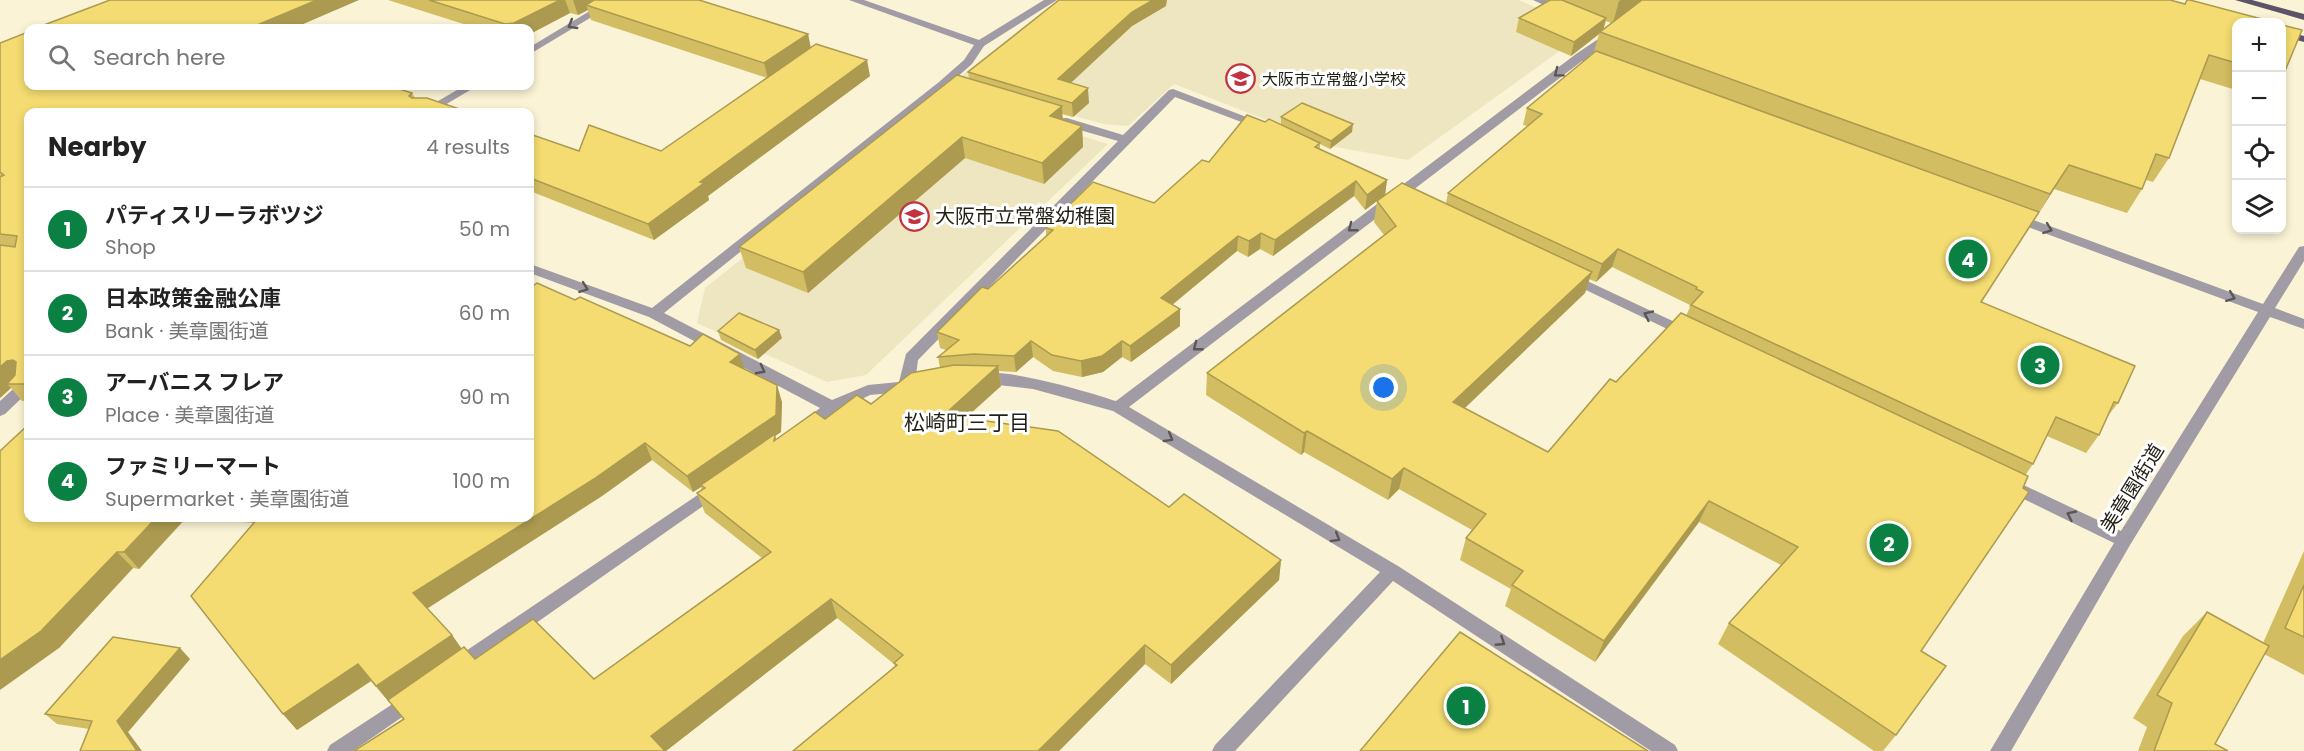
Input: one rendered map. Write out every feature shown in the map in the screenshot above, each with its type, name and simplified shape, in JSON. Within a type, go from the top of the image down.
[{"type":"main road","points":[[2240,0],[2304,17]]},
{"type":"main road","points":[[2286,34],[2304,39]]},
{"type":"street","points":[[534,49],[615,0]]},
{"type":"street","points":[[854,0],[980,44]]},
{"type":"street","points":[[654,314],[949,86],[980,44],[1052,0]]},
{"type":"street","points":[[1538,0],[1577,15]]},
{"type":"street","points":[[1118,408],[1397,193],[1580,56],[1614,27]]},
{"type":"street","points":[[1580,56],[1613,69]]},
{"type":"street","points":[[432,108],[464,90]]},
{"type":"street","points":[[906,387],[911,358],[1173,92],[1272,129]]},
{"type":"street","points":[[1046,115],[1126,140]]},
{"type":"street","points":[[2005,213],[2304,324]]},
{"type":"street","name":"美章園街道","points":[[2000,751],[2124,540],[2304,250]]},
{"type":"street","points":[[534,269],[654,314],[832,407]]},
{"type":"street","points":[[1560,273],[1701,339]]},
{"type":"street","points":[[969,378],[1004,379],[1079,393],[1118,408],[1392,571],[1668,751]]},
{"type":"street","points":[[794,434],[832,407],[868,390],[926,384]]},
{"type":"street","points":[[0,411],[24,388]]},
{"type":"street","points":[[444,677],[735,475]]},
{"type":"street","points":[[1993,477],[2124,540]]},
{"type":"street","points":[[1222,751],[1392,571]]},
{"type":"street","points":[[337,751],[424,690]]},
{"type":"shaded area","name":"大阪市立常盤小学校","points":[[1073,0],[1518,0],[1580,25],[1586,32],[1408,160],[1336,147],[1174,84],[1128,126],[1103,124],[962,83],[962,75],[1022,28]]},
{"type":"shaded area","name":"大阪市立常盤幼稚園","points":[[944,98],[960,98],[1108,144],[866,375],[827,382],[697,323],[705,288]]},
{"type":"building","points":[[110,0],[317,0],[260,24],[47,24]]},
{"type":"building","points":[[429,0],[560,0],[514,23],[505,24]]},
{"type":"building","points":[[594,0],[699,0],[808,34],[764,63],[586,5]]},
{"type":"building","points":[[1059,0],[1153,0],[1132,12],[1058,79],[1088,88],[1072,103],[968,72]]},
{"type":"building","points":[[1550,0],[1562,0],[1606,18],[1574,42],[1519,18]]},
{"type":"building","points":[[1642,0],[2170,0],[2185,4],[2187,0],[2190,0],[2258,18],[2232,18],[2232,62],[2209,55],[2169,158],[2156,154],[2142,189],[2069,165],[2050,194],[1600,32]]},
{"type":"building","points":[[2286,26],[2302,30],[2286,69]]},
{"type":"building","points":[[24,34],[24,90],[403,90],[412,93],[409,96],[412,98],[427,98],[456,108],[24,108],[24,384],[7,384],[15,375],[16,362],[7,361],[0,367],[0,245],[15,247],[17,236],[0,234],[0,177],[4,175],[0,172],[0,43]]},
{"type":"building","points":[[816,44],[867,60],[700,182],[704,183],[648,224],[534,180],[534,135],[579,151],[589,125],[661,151]]},
{"type":"building","points":[[1596,51],[2039,212],[1981,302],[2135,366],[2118,403],[2114,402],[2099,435],[2056,417],[2033,464],[1691,305],[1703,292],[1696,289],[1697,287],[1618,249],[1602,264],[1448,193],[1542,114],[1527,108]]},
{"type":"building","points":[[957,75],[1062,106],[1050,116],[1082,126],[1042,163],[962,137],[803,272],[739,247]]},
{"type":"building","points":[[1302,103],[1353,124],[1331,141],[1281,117]]},
{"type":"building","points":[[1247,115],[1265,122],[1269,119],[1320,143],[1315,147],[1387,180],[1367,195],[1356,181],[1275,240],[1261,233],[1249,241],[1238,236],[1161,298],[1180,309],[1130,346],[1122,341],[1102,356],[1081,361],[1052,355],[1031,341],[1014,356],[974,354],[938,357],[959,340],[937,332],[982,287],[988,289],[1053,230],[1046,228],[1093,182],[1154,203],[1202,160],[1209,162]]},
{"type":"building","points":[[1402,183],[1592,272],[1453,402],[1548,452],[1610,379],[1616,382],[1681,313],[2028,476],[2023,488],[2029,492],[1921,651],[1946,666],[1896,735],[1729,623],[1798,547],[1709,501],[1604,641],[1512,585],[1523,571],[1466,538],[1486,514],[1404,468],[1392,479],[1307,431],[1304,433],[1207,373],[1396,226],[1377,201]]},
{"type":"building","points":[[537,283],[575,300],[580,297],[690,346],[703,334],[740,354],[730,362],[777,385],[776,415],[687,476],[645,443],[534,517],[534,285]]},
{"type":"building","points":[[739,313],[779,330],[755,350],[718,331]]},
{"type":"building","points":[[954,365],[998,366],[944,415],[1058,431],[1169,507],[1184,494],[1281,560],[1171,665],[1145,645],[1038,751],[793,751],[897,665],[894,663],[903,655],[831,599],[651,736],[665,751],[354,751],[404,719],[388,700],[464,647],[475,659],[533,619],[594,679],[771,552],[697,493],[705,488],[701,485],[775,434],[774,441],[815,412],[825,419],[857,395],[871,404],[911,373]]},
{"type":"building","points":[[24,429],[24,522],[152,522],[124,552],[117,552],[41,631],[0,660],[0,451]]},
{"type":"building","points":[[255,522],[526,522],[413,593],[452,635],[376,686],[358,664],[283,714],[191,596]]},
{"type":"building","points":[[2304,585],[2304,637],[2285,628]]},
{"type":"building","points":[[2207,612],[2269,646],[2215,744],[2228,751],[2154,751],[2172,703],[2157,695]]},
{"type":"building","points":[[1460,632],[1648,751],[1360,751]]},
{"type":"building","points":[[113,637],[180,648],[117,721],[137,751],[80,751],[92,721],[45,714]]},
{"type":"place","name":"大阪市立常盤小学校","points":[[1241,79]]},
{"type":"place","name":"大阪市立常盤幼稚園","points":[[914,216]]},
{"type":"place","name":"ファミリーマート","points":[[1968,259]]},
{"type":"place","name":"アーバニス フレア","points":[[2040,365]]},
{"type":"place","name":"日本政策金融公庫","points":[[1889,543]]},
{"type":"place","name":"パティスリーラボツジ","points":[[1466,706]]},
{"type":"district","name":"松崎町三丁目","points":[[967,422]]}]
